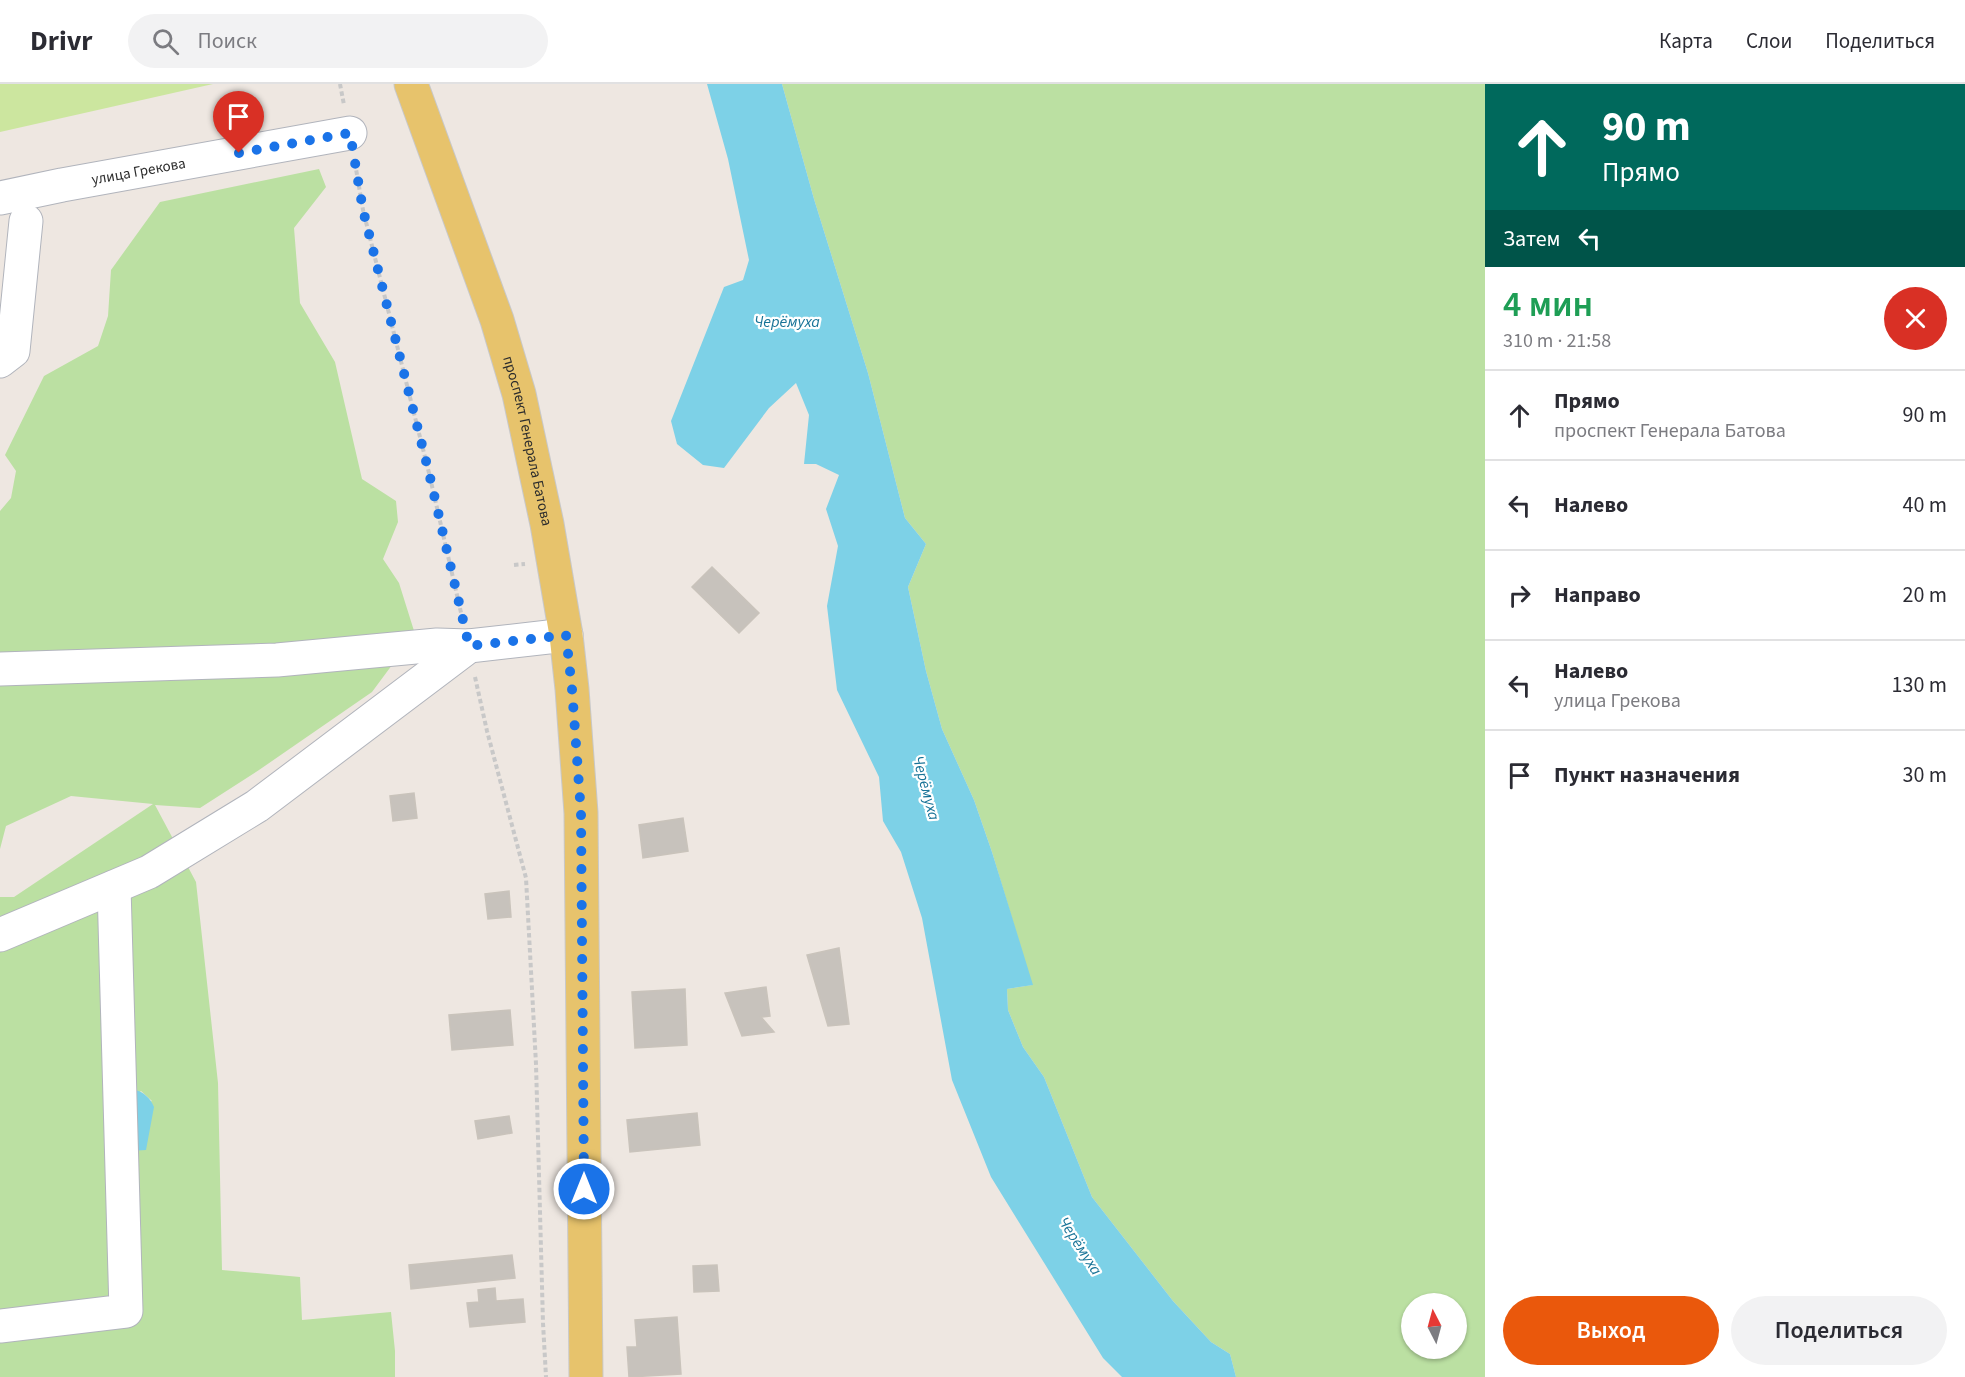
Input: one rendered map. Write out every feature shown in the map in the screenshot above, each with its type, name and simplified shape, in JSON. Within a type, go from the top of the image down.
[{"type":"main road","name":"проспект Генерала Батова","points":[[411,84],[497,320],[519,394],[548,524],[566,635],[581,813],[586,1377]]},
{"type":"lane","name":"улица Грекова","points":[[0,198],[350,133]]},
{"type":"lane","points":[[0,242],[26,221],[62,185]]},
{"type":"lane","points":[[0,360],[13,351],[26,221]]},
{"type":"lane","points":[[0,669],[277,660],[436,645],[469,646],[566,635]]},
{"type":"lane","points":[[0,935],[149,872],[257,806],[469,646]]},
{"type":"lane","points":[[0,1326],[126,1311],[114,887]]},
{"type":"path","points":[[340,84],[365,222],[429,473],[487,731],[526,878],[537,1065],[546,1377]]},
{"type":"green space","points":[[0,84],[213,84],[0,132]]},
{"type":"green space","points":[[782,84],[1485,84],[1485,1377],[1236,1377],[1230,1354],[1211,1342],[1173,1301],[1092,1197],[1044,1077],[1023,1047],[1008,1010],[1007,989],[1032,985],[992,852],[974,800],[942,729],[926,671],[908,587],[926,544],[905,518],[868,373],[814,199]]},
{"type":"green space","points":[[319,169],[326,187],[294,228],[300,303],[335,362],[362,479],[396,501],[398,522],[383,559],[399,583],[415,634],[372,692],[200,808],[155,805],[196,882],[218,1083],[222,1270],[300,1277],[302,1320],[391,1312],[395,1377],[0,1377],[0,897],[14,897],[153,804],[71,796],[6,826],[0,849],[0,511],[11,498],[16,471],[5,455],[44,376],[98,346],[108,316],[111,270],[160,202]],"holes":[[[141,1091],[152,1101],[106,1118]]]},
{"type":"water","name":"Черёмуха","points":[[707,84],[782,84],[814,199],[868,373],[905,518],[926,544],[908,587],[926,671],[942,729],[974,800],[1033,985],[1007,989],[1008,1010],[1023,1047],[1044,1077],[1092,1197],[1173,1301],[1211,1342],[1230,1354],[1236,1377],[1122,1377],[1103,1358],[991,1177],[952,1080],[922,918],[901,852],[883,821],[879,777],[837,690],[827,606],[838,546],[826,509],[839,475],[816,464],[804,464],[809,415],[796,383],[769,408],[724,468],[703,465],[677,444],[671,421],[724,287],[743,280],[749,260],[728,159]]},
{"type":"water","points":[[135,1090],[146,1096],[154,1107],[146,1150],[129,1151]]},
{"type":"building","points":[[712,567],[759,613],[739,633],[692,587]]},
{"type":"building","points":[[414,793],[417,818],[393,821],[390,796]]},
{"type":"building","points":[[683,818],[688,851],[643,858],[639,825]]},
{"type":"building","points":[[509,891],[511,917],[488,919],[485,894]]},
{"type":"building","points":[[839,948],[849,1024],[828,1026],[807,955]]},
{"type":"building","points":[[766,987],[770,1016],[761,1017],[774,1032],[742,1036],[725,993]]},
{"type":"building","points":[[685,989],[687,1045],[635,1048],[632,992]]},
{"type":"building","points":[[510,1010],[513,1045],[452,1050],[449,1015]]},
{"type":"building","points":[[697,1113],[700,1145],[630,1152],[627,1120]]},
{"type":"building","points":[[509,1116],[512,1133],[478,1139],[475,1121]]},
{"type":"building","points":[[512,1255],[515,1278],[411,1289],[409,1265]]},
{"type":"building","points":[[717,1265],[719,1291],[694,1292],[693,1266]]},
{"type":"building","points":[[495,1288],[496,1301],[523,1299],[525,1322],[470,1327],[467,1303],[479,1302],[478,1290]]},
{"type":"building","points":[[677,1317],[681,1374],[629,1377],[627,1347],[637,1347],[635,1320]]},
{"type":"route","points":[[239,153],[350,133],[363,210],[429,473],[469,646],[566,635],[581,813],[584,1189]]}]
